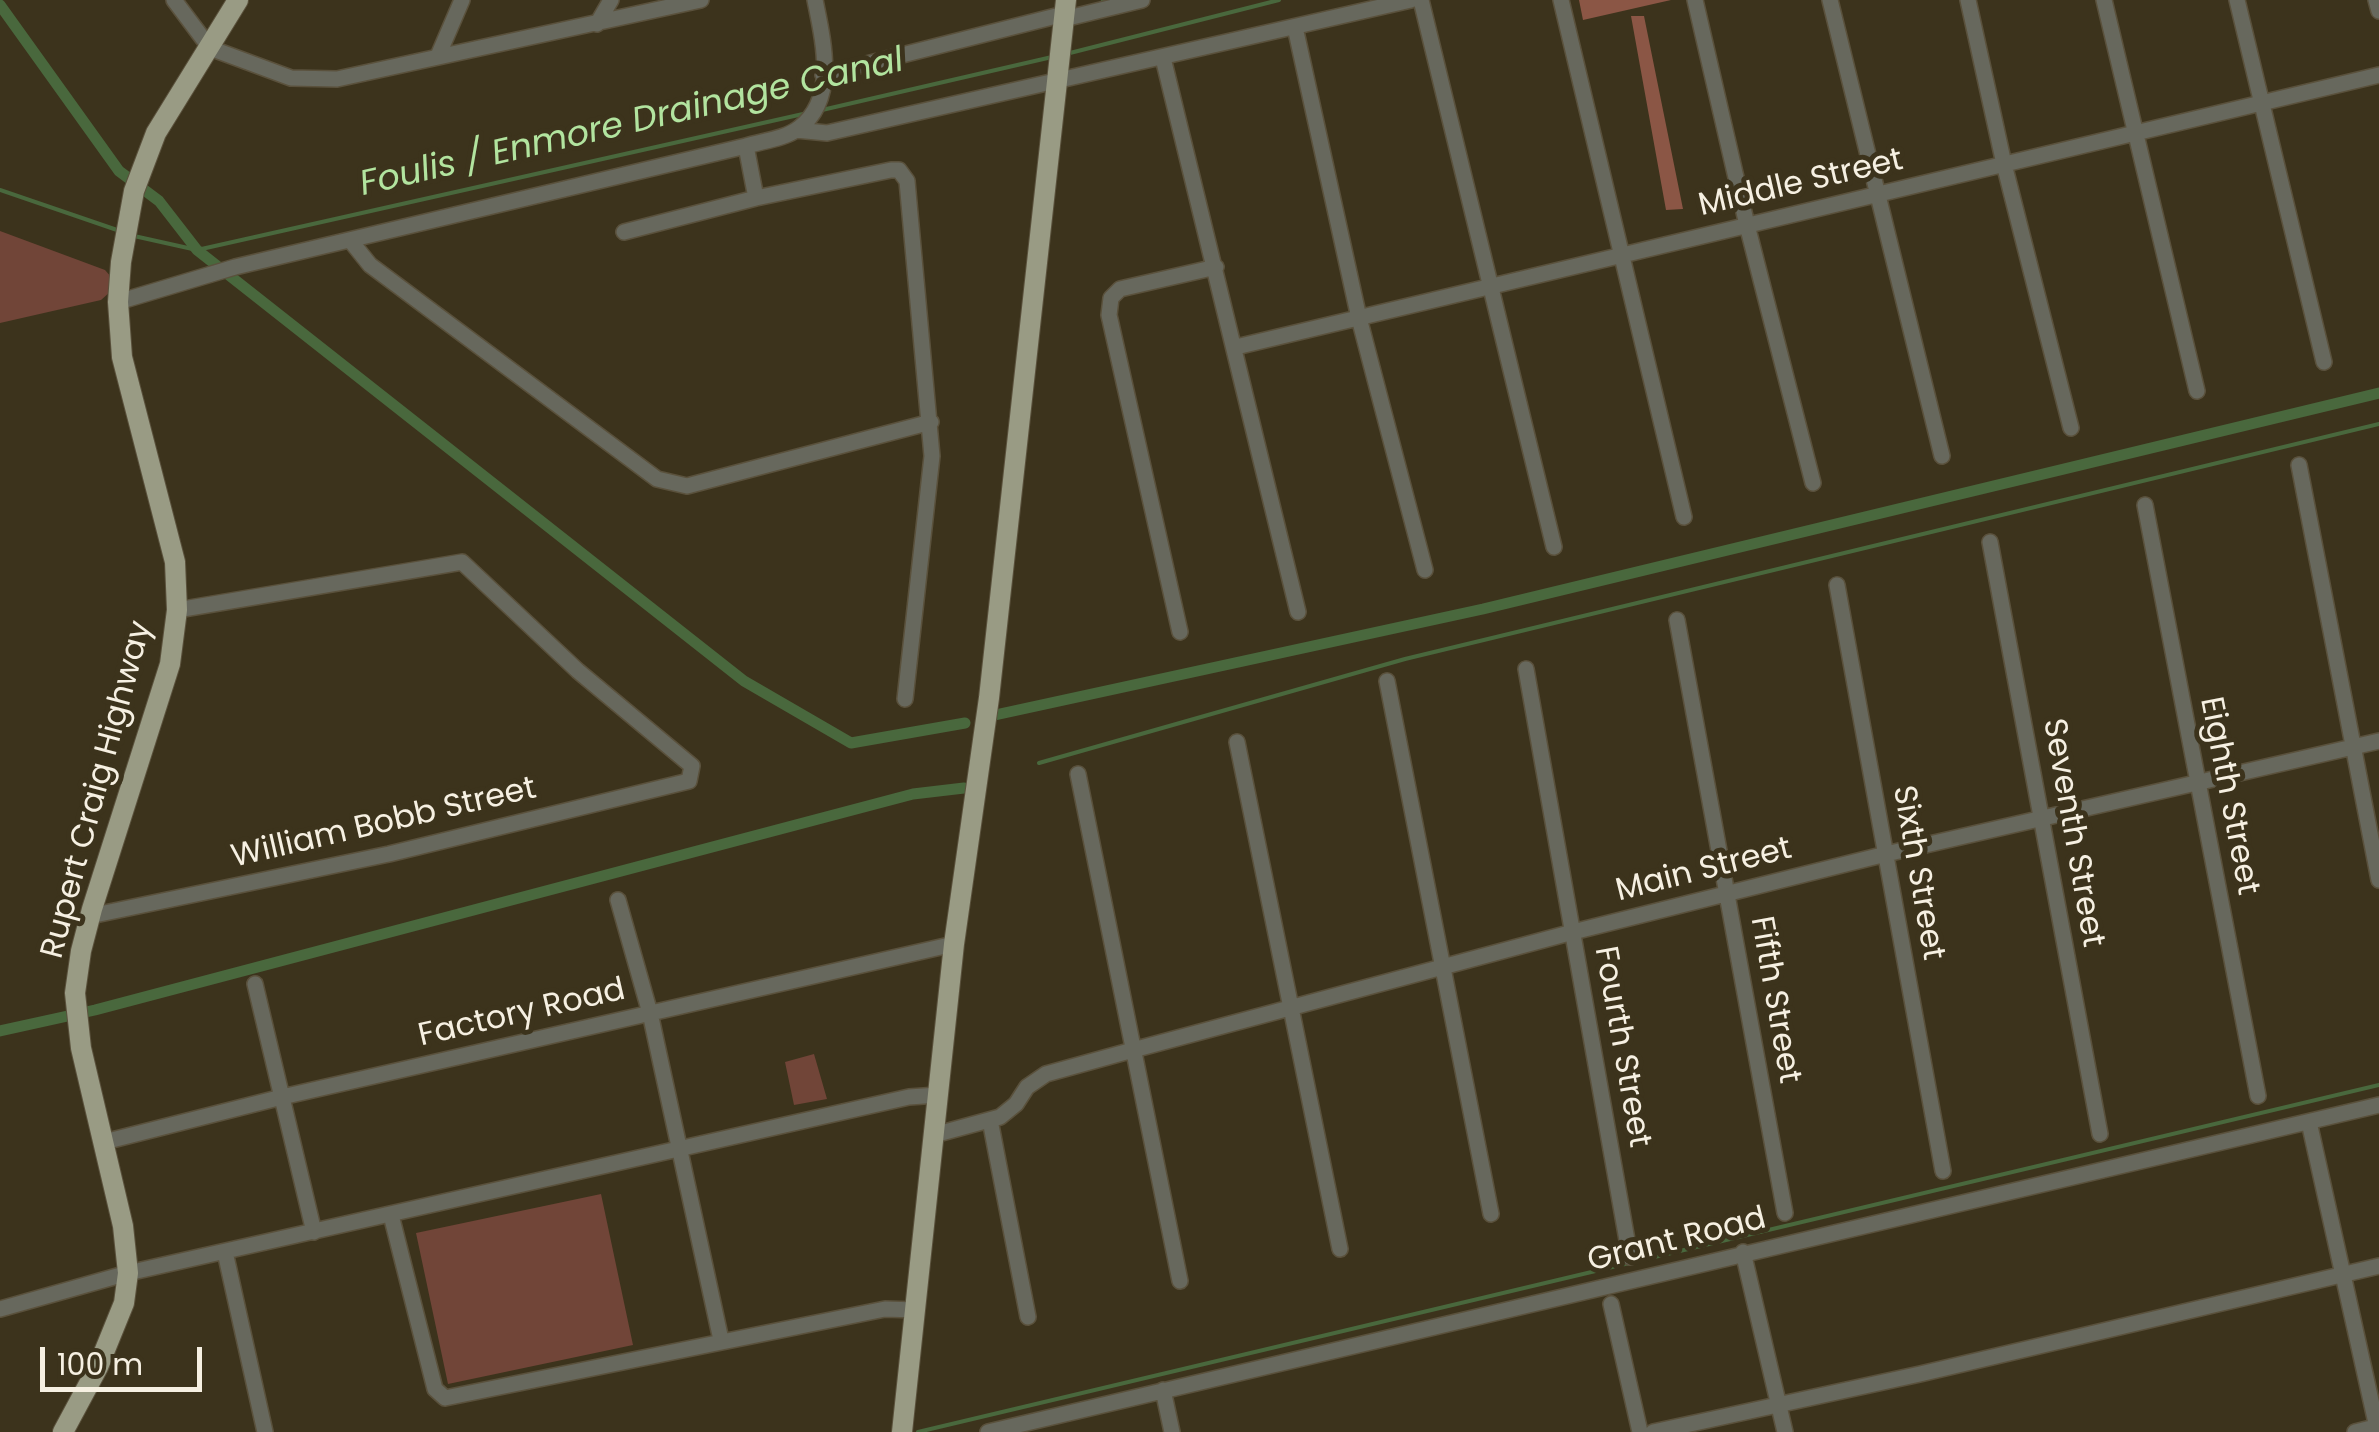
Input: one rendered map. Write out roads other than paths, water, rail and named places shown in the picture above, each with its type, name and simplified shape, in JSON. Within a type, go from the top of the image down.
[{"type":"main road","name":"Rupert Craig Highway","points":[[58,1431],[98,1367],[124,1303],[128,1273],[124,1226],[76,1013],[81,951],[154,721],[170,664],[178,610],[174,562],[122,357],[118,302],[126,224],[156,134],[238,0]]},
{"type":"main road","points":[[902,1432],[911,1310],[934,1136],[927,1098],[985,728],[1064,18]]},
{"type":"street","points":[[174,0],[210,48],[291,78],[337,79],[701,0]]},
{"type":"street","points":[[438,56],[462,0]]},
{"type":"street","points":[[597,24],[611,0]]},
{"type":"street","points":[[799,128],[821,96],[825,50],[814,0]]},
{"type":"street","points":[[823,75],[1142,0]]},
{"type":"street","points":[[118,302],[236,267],[746,146],[799,128],[827,133],[1057,75],[1163,58],[1411,0]]},
{"type":"street","points":[[1421,0],[1554,547]]},
{"type":"street","points":[[1561,0],[1684,517]]},
{"type":"street","points":[[1695,0],[1747,226],[1813,483]]},
{"type":"street","points":[[1830,0],[1942,456]]},
{"type":"street","points":[[1968,0],[2004,164],[2071,428]]},
{"type":"street","points":[[2104,0],[2197,391]]},
{"type":"street","points":[[2237,0],[2324,362]]},
{"type":"street","points":[[2376,0],[2379,11]]},
{"type":"street","points":[[1295,27],[1359,318],[1425,570]]},
{"type":"street","points":[[1163,58],[1298,612]]},
{"type":"street","name":"Middle Street","points":[[1236,347],[2379,75]]},
{"type":"street","points":[[746,146],[756,198]]},
{"type":"street","points":[[624,232],[756,198],[900,170],[908,181],[932,456],[906,699]]},
{"type":"street","points":[[350,240],[370,265],[657,479],[687,486],[931,422]]},
{"type":"street","points":[[1180,632],[1109,315],[1111,298],[1120,289],[1216,268]]},
{"type":"street","points":[[2299,465],[2379,880]]},
{"type":"street","name":"Eighth Street","points":[[2145,506],[2258,1096]]},
{"type":"street","name":"Seventh Street","points":[[1990,542],[2100,1134]]},
{"type":"street","name":"William Bobb Street","points":[[90,916],[389,854],[689,781],[692,766],[578,671],[462,562],[178,610]]},
{"type":"street","name":"Sixth Street","points":[[1837,585],[1944,1171]]},
{"type":"street","name":"Fifth Street","points":[[1677,620],[1784,1213]]},
{"type":"street","name":"Fourth Street","points":[[1526,669],[1630,1257]]},
{"type":"street","points":[[1387,680],[1490,1214]]},
{"type":"street","points":[[1237,742],[1340,1249]]},
{"type":"street","name":"Main Street","points":[[990,1120],[1016,1104],[1028,1086],[1046,1074],[1134,1050],[1573,932],[1886,854],[2379,742]]},
{"type":"street","points":[[1078,774],[1180,1282]]},
{"type":"street","points":[[618,900],[650,1013],[721,1340]]},
{"type":"street","name":"Factory Road","points":[[104,1142],[282,1097],[954,944]]},
{"type":"street","points":[[255,984],[314,1232]]},
{"type":"street","points":[[0,1309],[128,1273],[927,1098]]},
{"type":"street","name":"Grant Road","points":[[988,1432],[2379,1105]]},
{"type":"street","points":[[934,1136],[990,1120],[1028,1317]]},
{"type":"street","points":[[2309,1122],[2378,1428],[2355,1432]]},
{"type":"street","points":[[391,1215],[434,1390],[444,1398],[885,1309],[911,1310]]},
{"type":"street","points":[[225,1252],[266,1432]]},
{"type":"street","points":[[1743,1252],[1784,1432]]},
{"type":"street","points":[[1653,1432],[2379,1266]]},
{"type":"street","points":[[1611,1304],[1640,1432]]},
{"type":"street","points":[[1163,1390],[1172,1432]]},
{"type":"waterway","name":"Foulis / Enmore Drainage Canal","points":[[1066,54],[1279,0]]},
{"type":"waterway","points":[[0,5],[119,171],[159,201],[197,250],[744,681],[851,743],[965,723]]},
{"type":"waterway","name":"Foulis / Enmore Drainage Canal","points":[[822,110],[1052,57]]},
{"type":"waterway","name":"Foulis / Enmore Drainage Canal","points":[[134,236],[197,250],[803,114]]},
{"type":"waterway","name":"Foulis / Enmore Drainage Canal","points":[[0,190],[120,231]]},
{"type":"waterway","points":[[995,715],[1483,609],[2379,393]]},
{"type":"waterway","points":[[1039,763],[1405,659],[2379,424]]},
{"type":"waterway","points":[[0,1031],[95,1010],[913,794],[964,788]]},
{"type":"waterway","points":[[918,1432],[2379,1085]]}]
